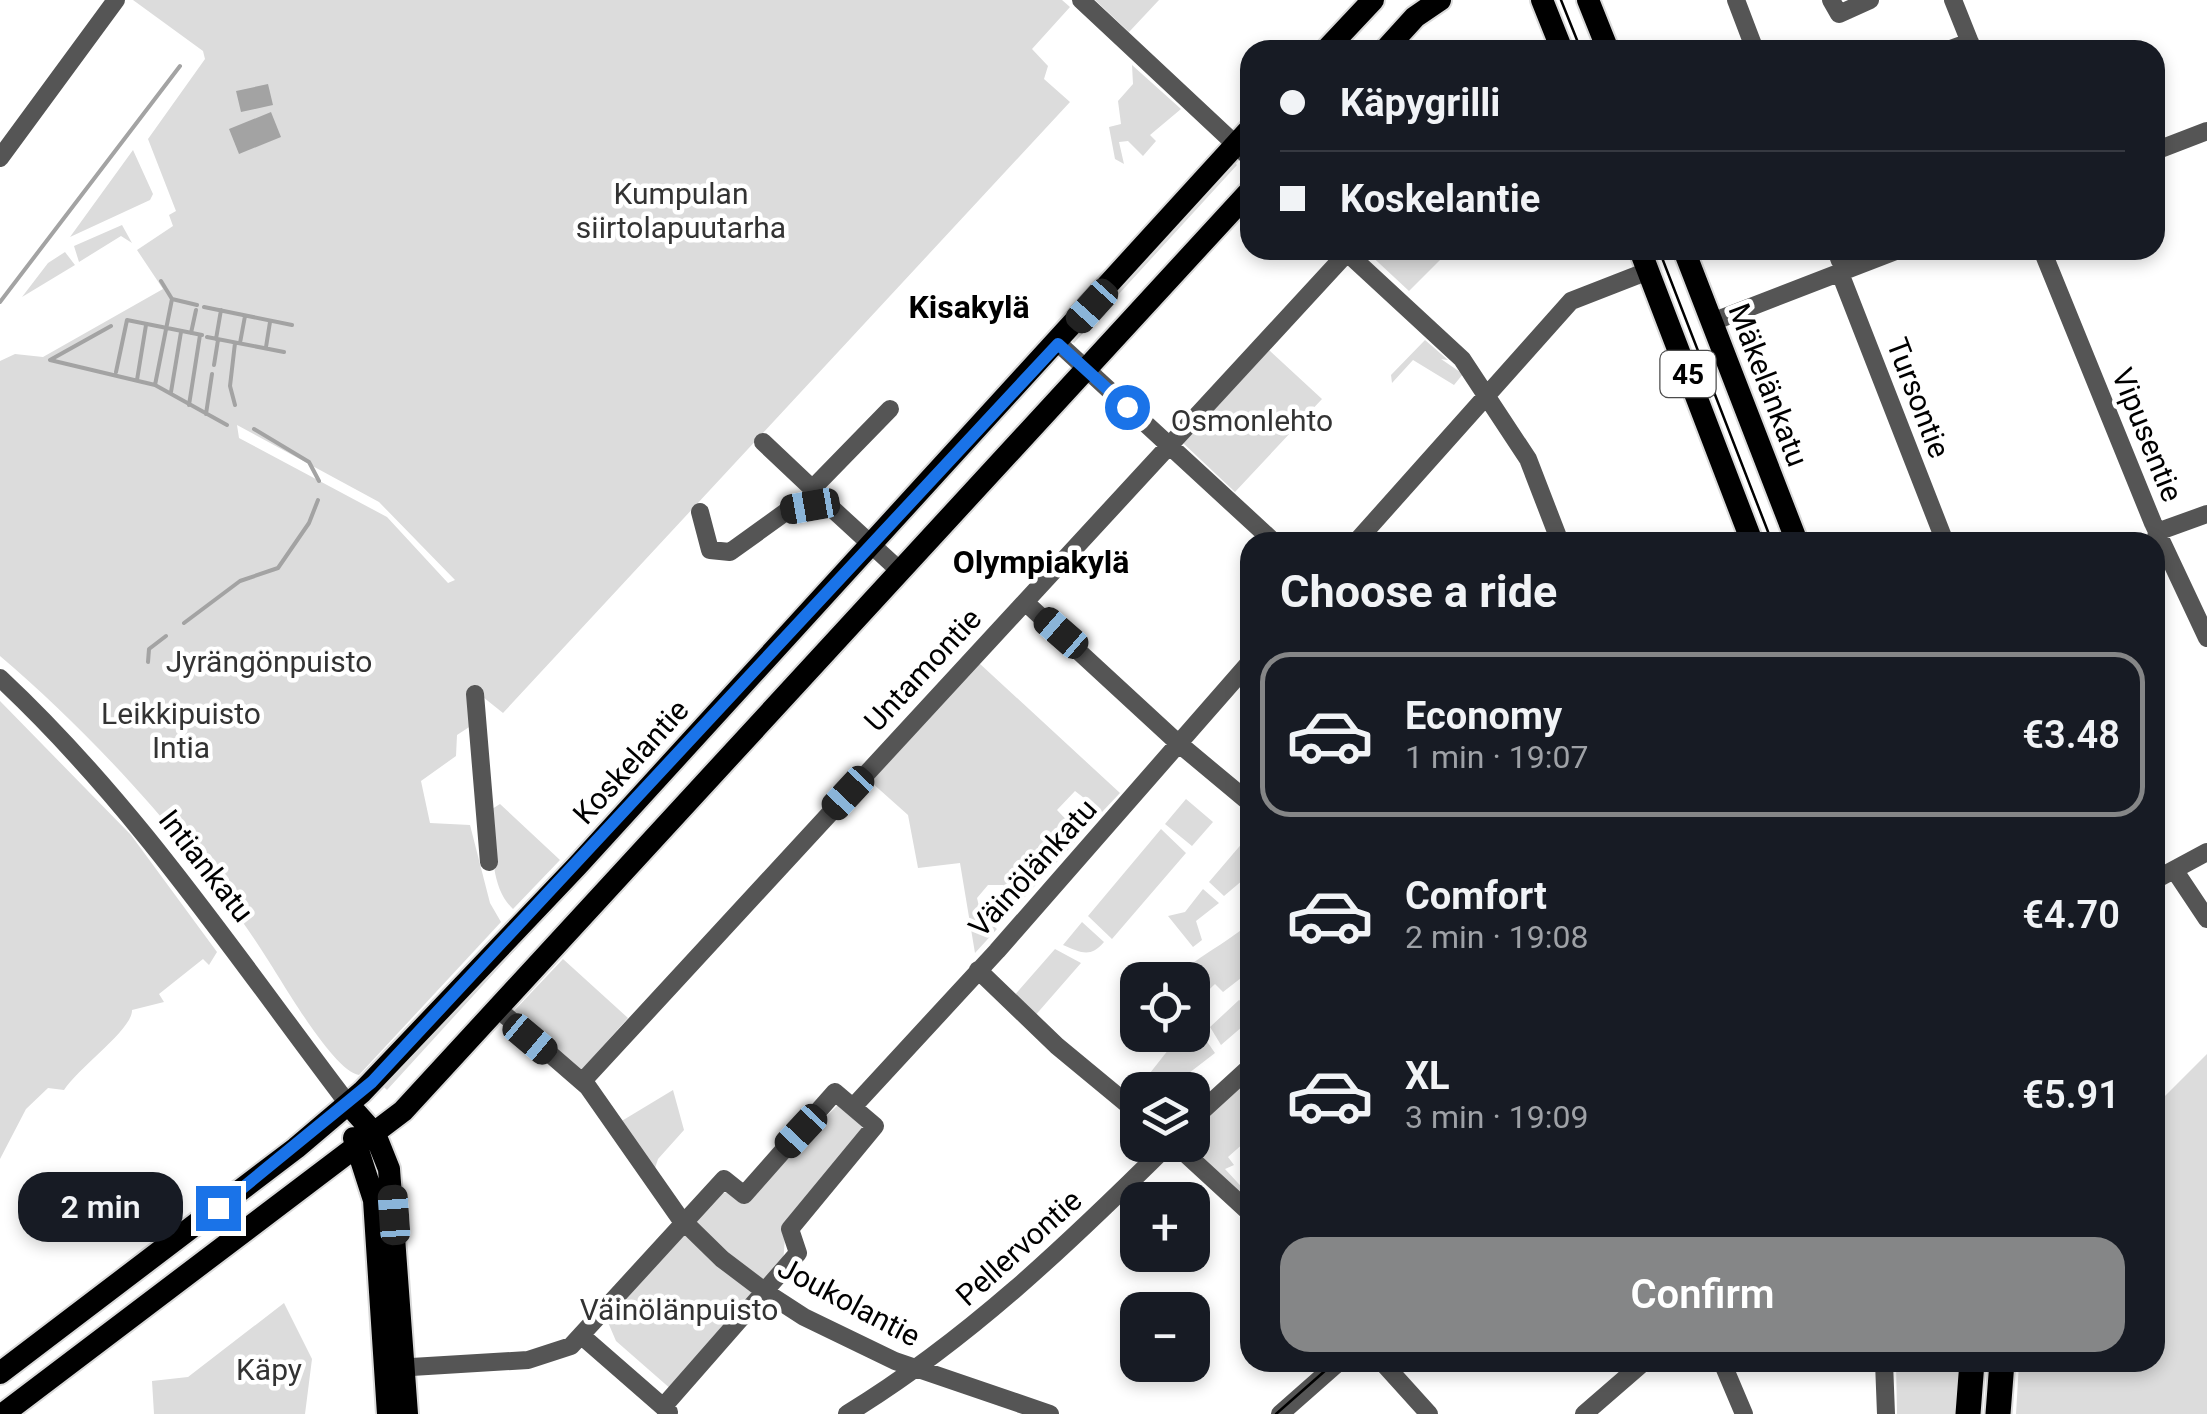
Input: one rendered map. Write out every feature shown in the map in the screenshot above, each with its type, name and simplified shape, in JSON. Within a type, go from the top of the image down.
[{"type":"highway","points":[[1968,1414],[1971,1372]]},
{"type":"highway","points":[[1998,1414],[2001,1372]]},
{"type":"main road","points":[[1335,40],[1372,0]]},
{"type":"main road","points":[[1394,40],[1414,17],[1440,0]]},
{"type":"main road","points":[[1542,0],[1558,40]]},
{"type":"main road","points":[[1588,0],[1604,40]]},
{"type":"main road","name":"Koskelantie","points":[[0,1373],[349,1105],[577,866],[1240,149]]},
{"type":"main road","points":[[3,1414],[366,1141],[498,1009],[1240,202]]},
{"type":"main road","name":"Mäkelänkatu","points":[[1688,260],[1793,532]]},
{"type":"main road","name":"45","points":[[1644,261],[1748,532]]},
{"type":"main road","points":[[349,1105],[366,1141],[394,1368],[407,1414]]},
{"type":"main road","points":[[388,1414],[394,1368]]},
{"type":"street","points":[[0,158],[116,0]]},
{"type":"street","points":[[1080,0],[1240,140]]},
{"type":"street","points":[[1736,0],[1751,40]]},
{"type":"street","points":[[1831,0],[1839,14],[1870,0]]},
{"type":"street","points":[[1953,0],[1970,40]]},
{"type":"street","points":[[2165,148],[2207,132]]},
{"type":"street","name":"Untamontie","points":[[582,1082],[1025,602],[1174,448],[1337,260]]},
{"type":"street","points":[[1355,260],[1462,359],[1528,458],[1556,532]]},
{"type":"street","name":"Vipusentie","points":[[2046,260],[2153,532]]},
{"type":"street","points":[[1365,532],[1571,301],[1644,261]]},
{"type":"street","points":[[1712,322],[1838,261]]},
{"type":"street","name":"Tursontie","points":[[1838,261],[1941,532]]},
{"type":"street","points":[[1058,344],[1263,532]]},
{"type":"street","points":[[700,512],[710,550],[730,552],[788,511],[819,495],[890,409]]},
{"type":"street","points":[[763,442],[899,570]]},
{"type":"street","points":[[2165,535],[2207,514]]},
{"type":"street","name":"Vipusentie","points":[[2165,556],[2207,638]]},
{"type":"street","points":[[1025,602],[1240,795]]},
{"type":"street","name":"Väinölänkatu","points":[[853,1107],[1240,673]]},
{"type":"street","name":"Intiankatu","points":[[0,678],[81,759],[168,859],[349,1105]]},
{"type":"street","points":[[476,694],[489,862]]},
{"type":"street","points":[[2165,875],[2207,852]]},
{"type":"street","points":[[2174,871],[2207,919]]},
{"type":"street","points":[[978,970],[1056,1046],[1120,1098]]},
{"type":"street","name":"Joukolantie","points":[[498,1009],[582,1082],[684,1222],[766,1293],[844,1338],[914,1368],[1050,1414]]},
{"type":"street","points":[[1210,1104],[1240,1076]]},
{"type":"street","points":[[394,1368],[528,1360],[583,1337],[724,1179],[744,1194],[835,1092],[875,1126],[790,1229],[798,1252],[667,1410],[583,1337]]},
{"type":"street","name":"Pellervontie","points":[[847,1414],[1028,1280],[1154,1162]]},
{"type":"street","points":[[1192,1162],[1240,1204]]},
{"type":"street","points":[[1280,1414],[1328,1372]]},
{"type":"street","points":[[1391,1372],[1428,1414]]},
{"type":"street","points":[[1584,1414],[1632,1372]]},
{"type":"street","points":[[1726,1372],[1744,1414]]},
{"type":"street","points":[[1884,1372],[1886,1414]]},
{"type":"green space","points":[[133,0],[1062,0],[1070,7],[1032,49],[1048,66],[1044,79],[1070,102],[503,713],[483,697],[483,718],[457,735],[456,756],[421,781],[430,823],[470,825],[490,903],[501,922],[359,1075],[348,1070],[322,1042],[240,918],[179,838],[74,723],[0,656],[0,361],[15,354],[43,357],[163,289],[137,250],[173,226],[169,215],[176,211],[148,139],[205,59],[203,51]],"holes":[[[237,425],[379,502],[455,580],[448,583],[387,517],[239,438]]]},
{"type":"green space","points":[[1095,0],[1159,0],[1129,32]]},
{"type":"green space","points":[[1132,65],[1181,109],[1150,135],[1156,141],[1143,156],[1128,141],[1119,142],[1124,164],[1115,159],[1109,127],[1121,124],[1118,101],[1133,84]]},
{"type":"green space","points":[[133,150],[153,194],[150,200],[70,237]]},
{"type":"green space","points":[[1233,161],[1237,165],[1074,343],[1070,339]]},
{"type":"green space","points":[[122,225],[132,243],[121,236],[79,262],[74,246]]},
{"type":"green space","points":[[65,252],[75,265],[22,297],[48,263]]},
{"type":"green space","points":[[1376,260],[1440,260],[1409,291]]},
{"type":"green space","points":[[1425,340],[1448,360],[1441,359],[1463,374],[1454,385],[1413,360],[1392,383],[1391,375]]},
{"type":"green space","name":"Osmonlehto","points":[[1269,350],[1322,399],[1235,492],[1183,443]]},
{"type":"green space","points":[[979,663],[1120,793],[1102,812],[1075,791],[1057,810],[1077,831],[1077,840],[1021,901],[1003,885],[988,885],[977,898],[981,915],[997,929],[975,953],[960,863],[918,868],[908,815],[871,782]]},
{"type":"green space","points":[[0,701],[131,835],[217,952],[209,965],[203,959],[159,994],[164,1002],[132,1010],[115,1038],[64,1090],[48,1088],[26,1109],[0,1159]]},
{"type":"green space","points":[[1186,799],[1213,822],[1192,846],[1165,824]]},
{"type":"green space","points":[[500,804],[560,860],[513,909],[499,888],[493,862],[492,809]]},
{"type":"green space","points":[[1161,829],[1186,853],[1112,939],[1088,916]]},
{"type":"green space","points":[[1240,846],[1240,882],[1224,896],[1209,882]]},
{"type":"green space","points":[[1203,889],[1219,903],[1196,921],[1202,940],[1193,947],[1168,916],[1185,912]]},
{"type":"green space","points":[[1082,922],[1104,942],[1090,952],[1063,945]]},
{"type":"green space","points":[[1240,930],[1240,979],[1223,992],[1215,984],[1210,989],[1210,962],[1195,962]]},
{"type":"green space","points":[[521,938],[525,939],[387,1090],[384,1087]]},
{"type":"green space","points":[[1055,949],[1081,963],[1033,1018],[1012,998]]},
{"type":"green space","points":[[563,959],[628,1018],[578,1074],[513,1012]]},
{"type":"green space","points":[[1239,1000],[1240,1029],[1221,1045],[1210,1027]]},
{"type":"green space","points":[[1210,1046],[1215,1053],[1190,1072],[1151,1072],[1167,1052],[1210,1052]]},
{"type":"green space","points":[[2207,1054],[2207,1414],[2016,1414],[2018,1372],[2165,1372],[2165,1096]]},
{"type":"green space","points":[[1240,1086],[1240,1146],[1228,1157],[1234,1165],[1225,1169],[1240,1185],[1240,1195],[1205,1162],[1210,1162],[1210,1113]]},
{"type":"green space","points":[[673,1090],[684,1130],[658,1159],[653,1174],[620,1122]]},
{"type":"green space","name":"Väinölänpuisto","points":[[840,1103],[863,1121],[862,1133],[786,1224],[783,1264],[764,1283],[694,1224],[722,1193],[730,1192],[741,1200]]},
{"type":"green space","name":"Väinölänpuisto","points":[[681,1232],[754,1293],[672,1390],[616,1341],[607,1320]]},
{"type":"green space","name":"Käpy","points":[[284,1303],[312,1359],[305,1414],[154,1414],[152,1381],[188,1377]]},
{"type":"green space","points":[[1896,1372],[1958,1372],[1956,1414],[1897,1414]]},
{"type":"shaded area","points":[[268,84],[273,105],[241,112],[236,91]]},
{"type":"shaded area","points":[[271,112],[281,137],[239,154],[229,129]]},
{"type":"waterway","points":[[0,302],[180,66]]},
{"type":"waterway","points":[[155,385],[172,299],[161,281]]},
{"type":"waterway","points":[[172,299],[197,305]]},
{"type":"waterway","points":[[204,307],[292,325]]},
{"type":"waterway","points":[[191,333],[196,310]]},
{"type":"waterway","points":[[216,339],[221,310]]},
{"type":"waterway","points":[[240,343],[245,316]]},
{"type":"waterway","points":[[116,372],[127,320],[202,335]]},
{"type":"waterway","points":[[266,347],[270,322]]},
{"type":"waterway","points":[[137,380],[146,325]]},
{"type":"waterway","points":[[50,360],[111,326]]},
{"type":"waterway","points":[[171,392],[181,332]]},
{"type":"waterway","points":[[189,405],[200,335]]},
{"type":"waterway","points":[[207,337],[284,352]]},
{"type":"waterway","points":[[214,365],[218,340]]},
{"type":"waterway","points":[[235,343],[230,386],[235,405]]},
{"type":"waterway","points":[[50,360],[155,385],[227,425]]},
{"type":"waterway","points":[[206,414],[212,374]]},
{"type":"waterway","points":[[254,429],[309,462],[319,481]]},
{"type":"waterway","points":[[184,623],[240,581],[278,568],[309,523],[318,500]]},
{"type":"waterway","points":[[148,662],[149,649],[166,636]]},
{"type":"tram line","points":[[1561,0],[1577,40]]},
{"type":"tram line","points":[[1663,260],[1768,532]]},
{"type":"tram line","points":[[1276,1414],[1324,1372]]},
{"type":"district","name":"Kisakylä","points":[[969,307]]},
{"type":"district","name":"Olympiakylä","points":[[1041,562]]},
{"type":"route","points":[[218,1208],[349,1105],[372,1082],[552,894],[1058,344],[1127,407]]},
{"type":"park label","name":"Kumpulan siirtolapuutarha","points":[[681,211]]},
{"type":"park label","name":"Jyrängönpuisto","points":[[269,662]]},
{"type":"park label","name":"Leikkipuisto Intia","points":[[181,731]]}]
